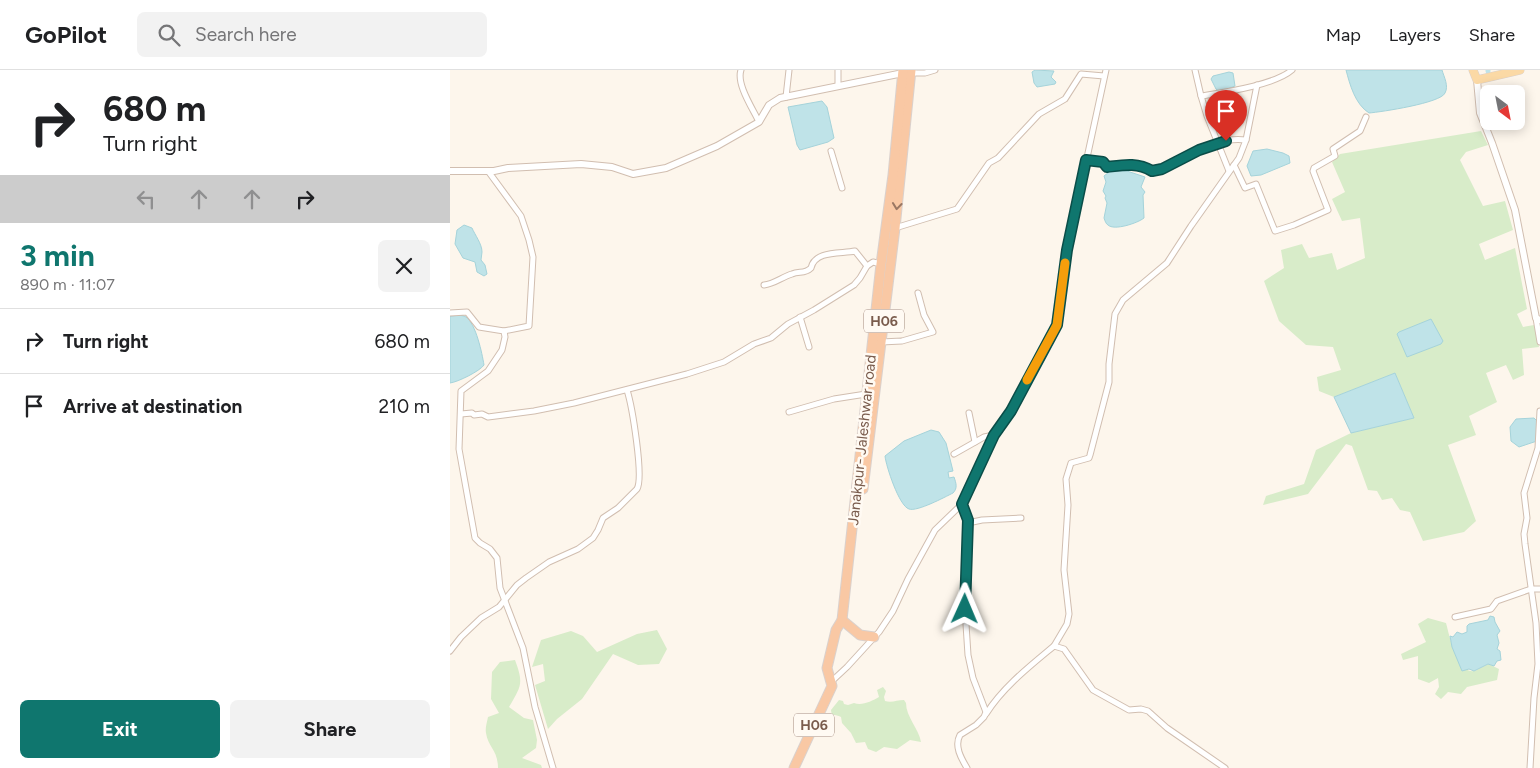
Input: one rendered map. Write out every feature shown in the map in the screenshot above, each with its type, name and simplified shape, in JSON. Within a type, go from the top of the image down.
[{"type":"highway","name":"H06","points":[[849,570],[854,560],[895,228],[907,71]]},
{"type":"highway","name":"Janakpur- Jaleshwar road","points":[[794,768],[832,686],[827,668],[836,630],[842,620],[849,570],[881,264],[907,71]]},
{"type":"highway","points":[[842,620],[860,635],[874,637]]},
{"type":"main road","points":[[1473,70],[1477,80],[1520,70]]},
{"type":"street","points":[[741,70],[739,74],[741,84],[759,122]]},
{"type":"street","points":[[786,97],[789,70]]},
{"type":"street","points":[[838,70],[838,86]]},
{"type":"street","points":[[450,171],[488,171],[581,164],[612,167],[633,174],[666,168],[717,146],[759,122],[769,105],[780,98],[907,71],[926,73],[934,70]]},
{"type":"street","points":[[832,681],[848,667],[874,637],[893,611],[935,530],[962,504],[994,435],[1011,411],[1057,325],[1067,250],[1106,70]]},
{"type":"street","points":[[1195,70],[1207,116],[1229,172]]},
{"type":"street","points":[[1202,96],[1257,85],[1282,77],[1292,70]]},
{"type":"street","points":[[895,228],[957,209],[989,163],[998,158],[1039,114],[1065,99],[1080,74],[1104,76]]},
{"type":"street","points":[[1477,80],[1480,113],[1514,210],[1538,319],[1540,342]]},
{"type":"street","points":[[966,768],[957,746],[960,734],[976,725],[1016,679],[1054,646],[1066,624],[1069,614],[1064,570],[1068,505],[1066,479],[1071,463],[1089,458],[1090,455],[1109,382],[1109,364],[1115,314],[1123,300],[1167,263],[1239,158],[1246,140],[1257,85]]},
{"type":"street","points":[[1234,165],[1245,188],[1256,184],[1275,232],[1328,210],[1313,171],[1314,168],[1335,156],[1333,149],[1360,131],[1366,117]]},
{"type":"street","points":[[1086,160],[1103,162],[1107,167],[1128,164],[1143,166],[1152,171],[1162,169],[1199,150],[1235,138],[1246,140]]},
{"type":"street","points":[[831,151],[842,188]]},
{"type":"street","points":[[450,313],[467,312],[479,327],[504,331],[529,326],[533,257],[521,216],[488,171]]},
{"type":"street","points":[[764,285],[769,285],[794,273],[806,273],[811,268],[812,262],[822,255],[855,250],[867,266]]},
{"type":"street","points":[[461,414],[482,414],[488,417],[516,414],[627,390],[724,362],[754,344],[775,336],[800,317],[854,285],[867,266],[873,262],[881,264]]},
{"type":"street","points":[[881,342],[902,340],[933,332],[924,315],[918,293]]},
{"type":"street","points":[[800,317],[809,347]]},
{"type":"street","points":[[504,331],[505,337],[502,350],[488,371],[462,391],[459,449],[474,533],[477,541],[490,548],[497,558],[499,581],[523,648],[535,707],[553,768]]},
{"type":"street","points":[[450,651],[471,627],[505,601],[517,585],[549,562],[578,549],[593,538],[603,518],[618,508],[639,486],[631,402],[627,390]]},
{"type":"street","points":[[789,412],[834,399],[866,394]]},
{"type":"street","points":[[1530,768],[1538,664],[1536,623],[1524,534],[1527,518],[1524,493],[1538,448],[1540,410]]},
{"type":"street","points":[[969,413],[975,442]]},
{"type":"street","points":[[954,454],[984,437],[994,435]]},
{"type":"street","points":[[962,504],[968,523],[965,609],[968,655],[973,678],[986,712],[984,716]]},
{"type":"street","points":[[968,523],[982,520],[1021,518]]},
{"type":"street","points":[[1455,617],[1491,609],[1497,601],[1530,588],[1540,589]]},
{"type":"street","points":[[1054,646],[1064,649],[1093,690],[1129,710],[1148,711],[1167,728],[1225,768]]},
{"type":"green space","points":[[1481,131],[1488,145],[1466,152],[1460,160],[1483,206],[1505,201],[1513,230],[1479,244],[1485,260],[1515,248],[1527,309],[1517,314],[1523,327],[1534,325],[1539,347],[1522,349],[1524,375],[1513,380],[1506,365],[1486,373],[1497,402],[1469,416],[1476,435],[1448,445],[1476,521],[1464,532],[1423,541],[1410,512],[1400,510],[1392,498],[1382,500],[1377,491],[1368,490],[1352,446],[1346,444],[1308,494],[1263,505],[1266,496],[1304,484],[1316,450],[1351,433],[1414,418],[1395,373],[1334,397],[1319,391],[1317,377],[1341,370],[1333,347],[1306,345],[1279,321],[1264,281],[1284,268],[1281,250],[1302,244],[1309,258],[1332,253],[1337,270],[1365,258],[1360,218],[1342,221],[1332,199],[1345,192],[1332,162],[1340,154]]},
{"type":"green space","points":[[1428,618],[1446,623],[1458,660],[1463,666],[1468,670],[1474,671],[1489,664],[1499,669],[1497,680],[1467,687],[1461,694],[1448,692],[1441,699],[1435,694],[1439,687],[1438,678],[1429,683],[1418,679],[1418,656],[1403,660],[1401,654],[1426,642],[1418,624]]},
{"type":"green space","points":[[657,630],[667,649],[659,664],[638,665],[613,654],[582,699],[557,719],[548,729],[535,685],[545,681],[543,664],[532,667],[541,640],[571,631],[583,636],[597,652],[637,634]]},
{"type":"green space","points":[[515,660],[520,675],[520,685],[509,707],[524,718],[533,720],[537,740],[536,748],[522,758],[541,765],[542,768],[498,768],[498,762],[487,738],[488,717],[499,713],[491,699],[492,672],[500,662]]},
{"type":"green space","points":[[883,687],[886,691],[885,701],[904,700],[921,742],[910,740],[897,749],[884,747],[876,752],[868,749],[865,742],[856,743],[851,733],[842,723],[841,717],[831,712],[839,700],[848,705],[867,703],[879,697],[877,690]]},
{"type":"water","points":[[1035,70],[1054,71],[1051,77],[1056,82],[1055,84],[1037,87],[1034,83],[1032,72]]},
{"type":"water","points":[[1346,70],[1442,70],[1446,82],[1446,90],[1441,97],[1433,100],[1397,109],[1369,113],[1360,105],[1351,88]]},
{"type":"water","points":[[1229,72],[1233,73],[1235,86],[1220,92],[1216,89],[1211,79],[1213,76]]},
{"type":"water","points":[[822,101],[827,107],[834,138],[828,142],[800,150],[797,145],[788,107]]},
{"type":"water","points":[[1267,149],[1289,156],[1290,163],[1261,175],[1251,176],[1247,166],[1253,151]]},
{"type":"water","points":[[1127,171],[1145,177],[1141,187],[1145,192],[1143,195],[1144,218],[1126,226],[1111,227],[1104,218],[1107,203],[1103,191],[1106,182],[1104,176],[1109,172]]},
{"type":"water","points":[[464,225],[472,228],[481,246],[481,260],[485,265],[487,274],[484,276],[477,272],[475,262],[463,258],[455,244],[457,230]]},
{"type":"water","points":[[450,316],[466,317],[470,321],[478,339],[484,365],[468,376],[450,383]]},
{"type":"water","points":[[1431,319],[1443,341],[1441,344],[1407,357],[1397,334]]},
{"type":"water","points":[[1395,373],[1414,418],[1351,433],[1334,397]]},
{"type":"water","points":[[1534,418],[1538,422],[1537,441],[1519,447],[1511,441],[1510,427],[1516,419]]},
{"type":"water","points":[[931,430],[939,432],[946,443],[953,471],[948,472],[949,478],[954,477],[956,489],[953,493],[931,504],[909,509],[897,494],[885,456],[904,441]]},
{"type":"water","points":[[1490,616],[1494,617],[1500,631],[1497,635],[1499,643],[1497,649],[1500,651],[1501,660],[1497,661],[1494,666],[1488,664],[1474,671],[1469,669],[1462,671],[1452,647],[1450,636],[1453,637],[1457,632],[1462,634],[1467,632],[1469,624],[1488,620]]},
{"type":"slow traffic","points":[[1027,380],[1057,325],[1065,263]]},
{"type":"route","points":[[965,609],[968,520],[962,504],[994,435],[1011,411],[1057,325],[1067,250],[1086,160],[1103,162],[1107,167],[1128,164],[1143,166],[1152,171],[1162,169],[1199,150],[1226,141]]}]
